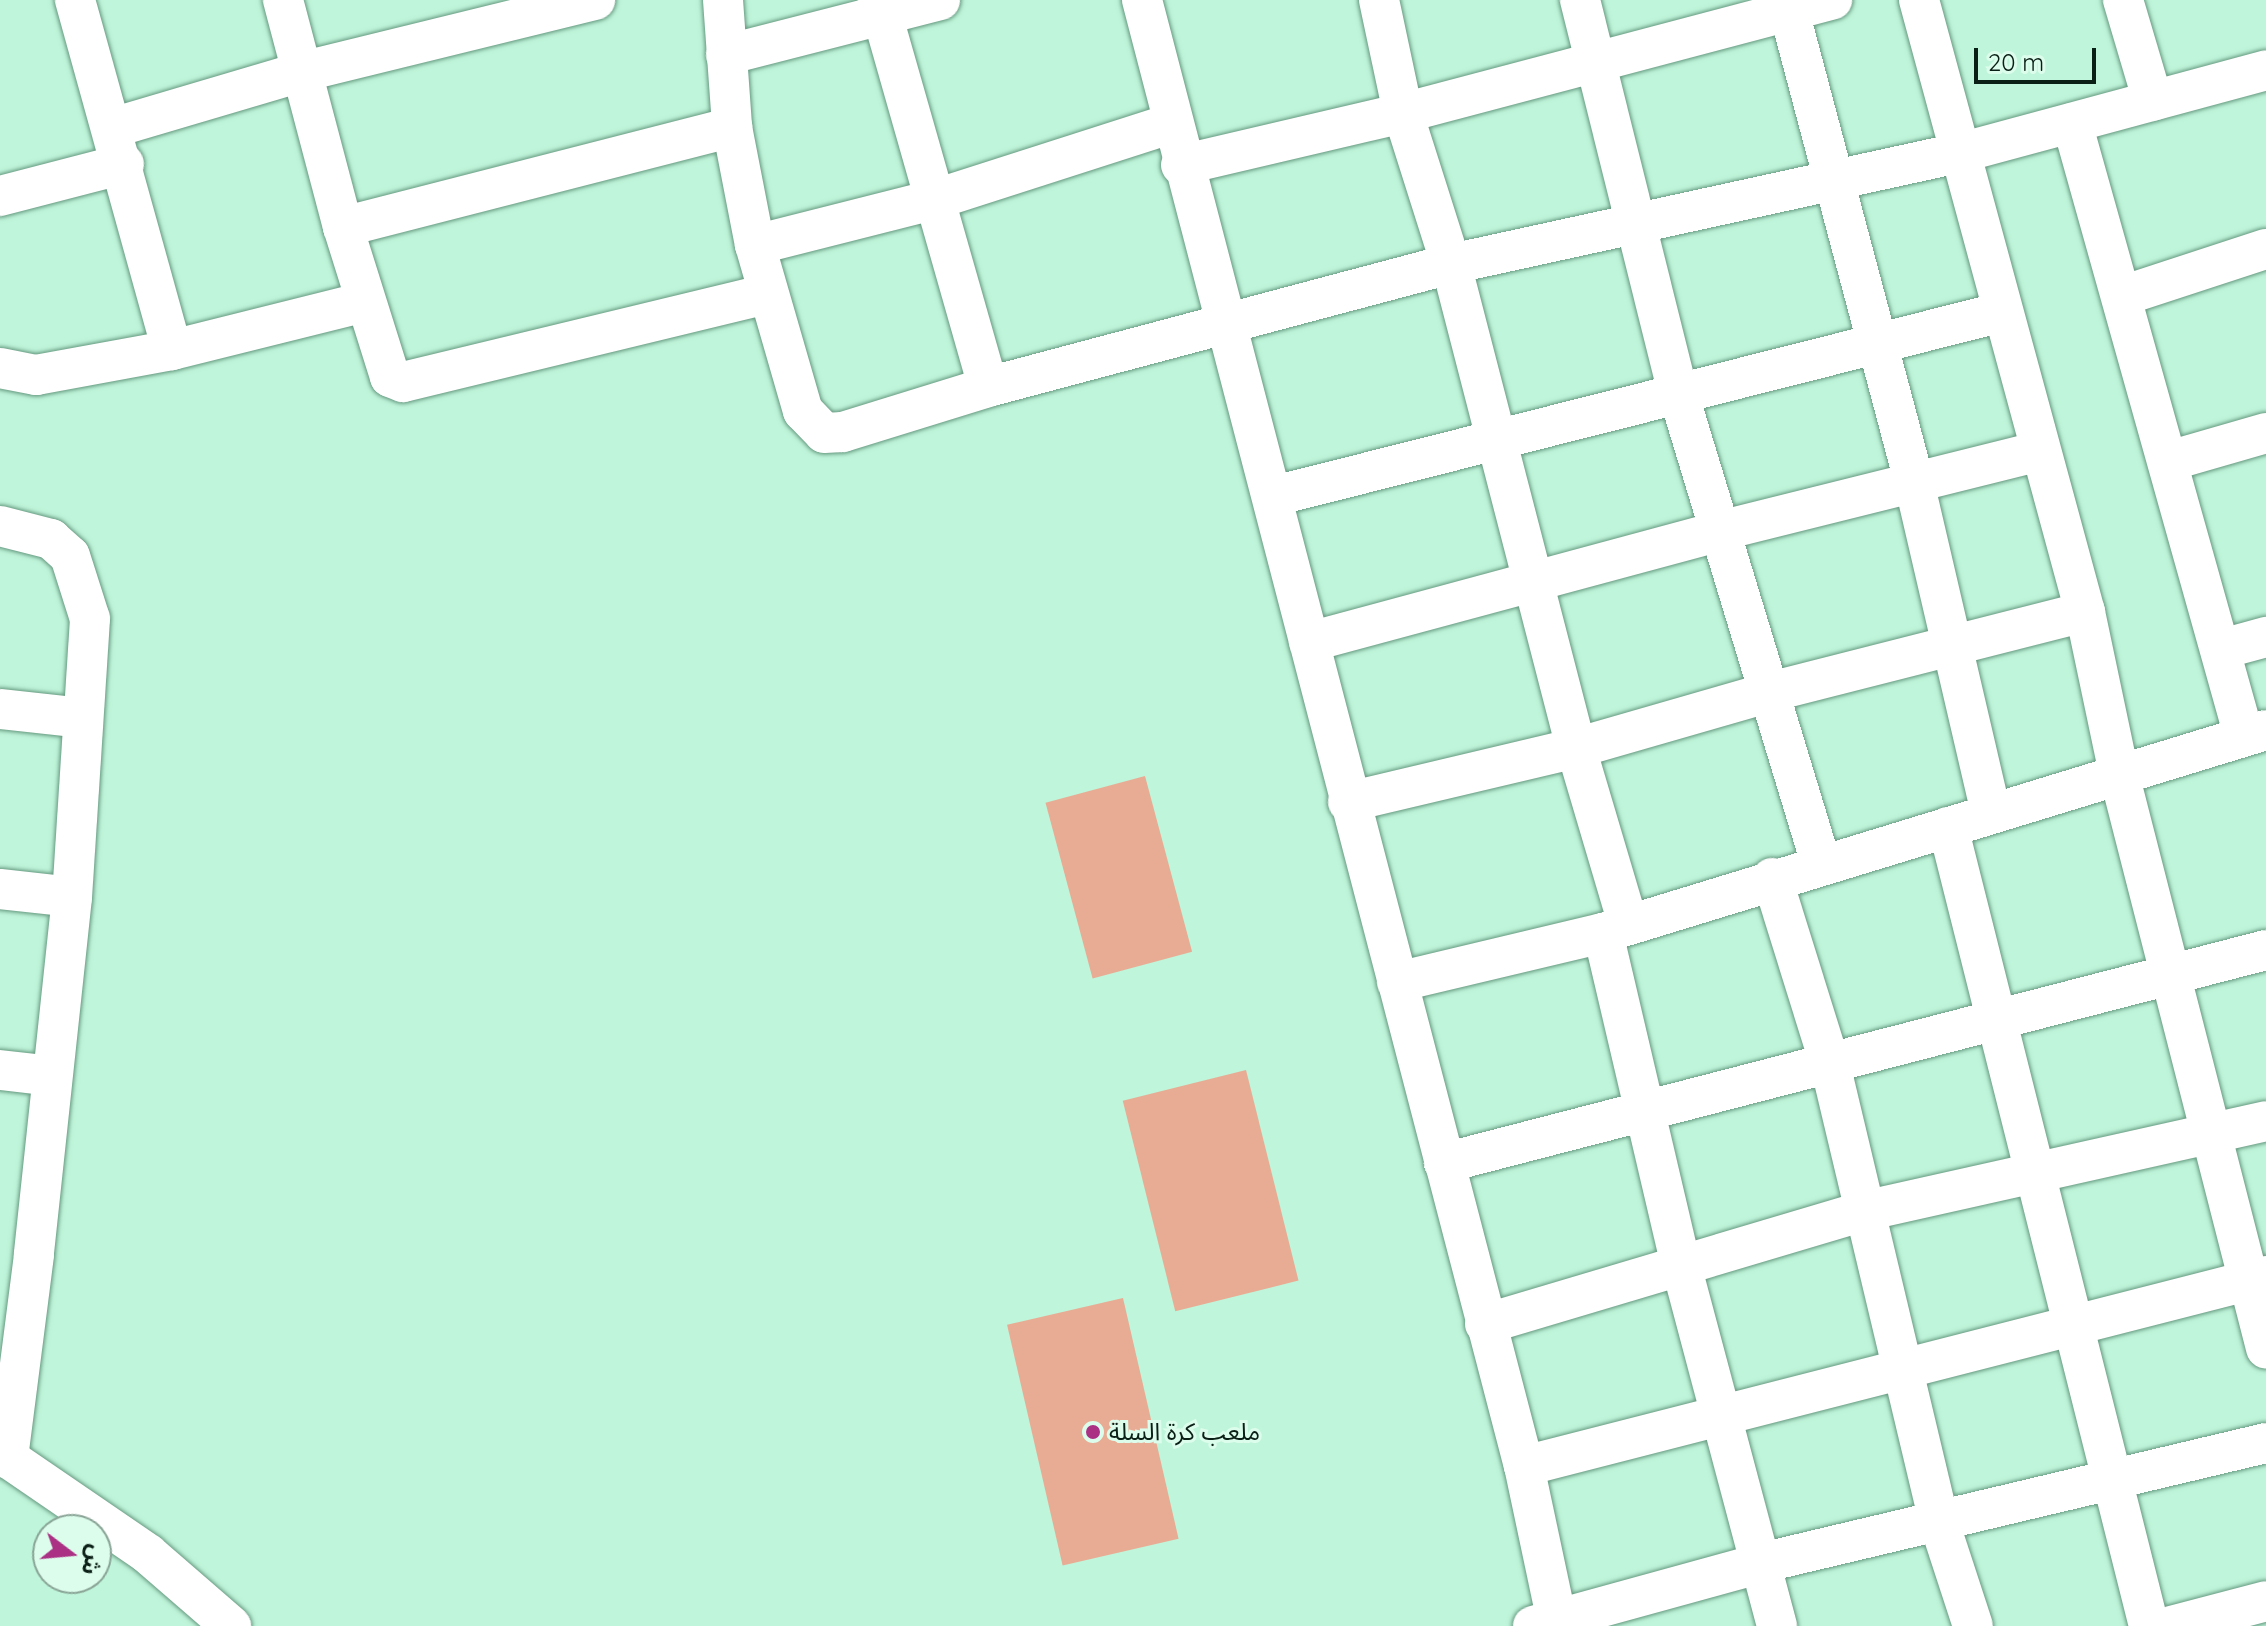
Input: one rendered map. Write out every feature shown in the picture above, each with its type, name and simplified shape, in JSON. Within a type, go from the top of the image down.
[{"type":"street","points":[[75,0],[118,146],[172,350]]},
{"type":"street","points":[[283,0],[364,302],[390,377],[403,382],[767,294]]},
{"type":"street","points":[[0,196],[301,72],[595,0]]},
{"type":"street","points":[[723,0],[732,127],[755,245],[803,411],[824,433],[843,432],[988,387],[1451,264],[1633,221],[1963,152],[2266,70]]},
{"type":"street","points":[[726,55],[880,8],[940,0]]},
{"type":"street","points":[[1142,0],[1170,124],[1223,325],[1274,496],[1348,802],[1524,1466],[1548,1623],[1761,1563],[2266,1443]]},
{"type":"street","points":[[1379,0],[1403,113],[1451,264],[1576,748],[1615,929],[1642,1110],[1777,1626]]},
{"type":"street","points":[[1580,0],[1598,61],[1633,221],[1679,396],[1821,863]]},
{"type":"street","points":[[1181,165],[1403,113],[1787,6],[1832,0]]},
{"type":"street","points":[[1919,0],[1963,152],[2002,312],[2085,612],[2119,774],[2214,1133],[2257,1278],[2266,1348]]},
{"type":"street","points":[[2123,0],[2153,101]]},
{"type":"street","points":[[1787,6],[1914,482],[1991,813]]},
{"type":"street","points":[[880,8],[988,387]]},
{"type":"street","points":[[1397,982],[1615,929],[1772,878],[2255,733],[2222,649],[2072,123]]},
{"type":"street","points":[[755,245],[933,200],[1170,124]]},
{"type":"street","points":[[343,227],[732,127]]},
{"type":"street","points":[[2122,296],[2266,249]]},
{"type":"street","points":[[0,368],[36,375],[172,350],[364,302]]},
{"type":"street","points":[[1274,496],[2002,312]]},
{"type":"street","points":[[2169,461],[2266,433]]},
{"type":"street","points":[[1309,642],[1534,585],[1719,531],[2039,451]]},
{"type":"street","points":[[0,526],[51,539],[70,556],[82,581],[90,619],[72,897],[52,1076],[17,1253],[4,1458],[148,1554],[231,1626]]},
{"type":"street","points":[[1348,802],[1576,748],[1770,692],[2085,612]]},
{"type":"street","points":[[2222,649],[2266,637]]},
{"type":"street","points":[[0,709],[83,718]]},
{"type":"street","points":[[1948,827],[2031,1172],[2149,1626]]},
{"type":"street","points":[[1772,878],[1830,1064],[1939,1522],[1973,1626]]},
{"type":"street","points":[[0,889],[72,897]]},
{"type":"street","points":[[1444,1163],[2266,950]]},
{"type":"street","points":[[0,1070],[52,1076]]},
{"type":"street","points":[[1485,1324],[1864,1211],[2266,1121]]},
{"type":"street","points":[[1524,1466],[2257,1278]]},
{"type":"street","points":[[2171,1626],[2266,1601]]},
{"type":"shaded area","points":[[1145,776],[1192,952],[1093,978],[1046,803]]},
{"type":"shaded area","points":[[1246,1070],[1298,1281],[1175,1311],[1123,1101]]},
{"type":"shaded area","name":"ملعب كرة السلة","points":[[1123,1298],[1179,1539],[1063,1565],[1007,1325]]},
{"type":"place","name":"ملعب كرة السلة","points":[[1093,1432]]}]
